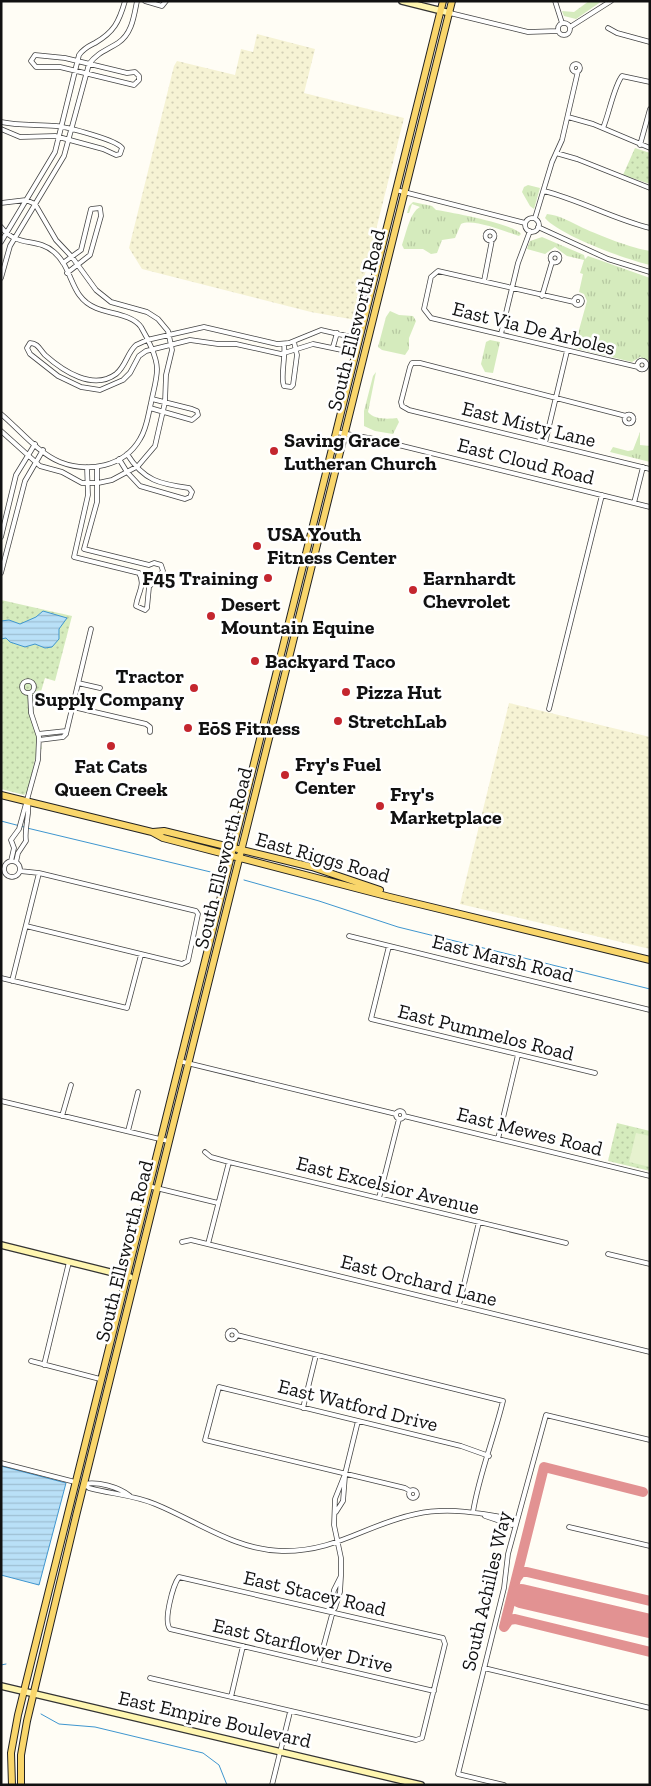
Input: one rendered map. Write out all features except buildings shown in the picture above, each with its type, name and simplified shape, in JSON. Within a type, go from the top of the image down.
[{"type":"main road","name":"South Ellsworth Road","points":[[12,1785],[13,1741],[24,1692],[179,1060],[443,1]]},
{"type":"main road","name":"South Ellsworth Road","points":[[20,1785],[22,1746],[33,1694],[134,1278],[452,1]]},
{"type":"main road","points":[[360,339],[362,343],[360,357],[362,366]]},
{"type":"main road","points":[[306,554],[314,556]]},
{"type":"main road","points":[[283,644],[292,646]]},
{"type":"main road","name":"East Riggs Road","points":[[1,795],[152,832],[163,838],[230,855],[241,854]]},
{"type":"main road","name":"East Riggs Road","points":[[152,832],[164,831],[232,848],[241,854],[426,905],[650,960]]},
{"type":"street","points":[[1,242],[52,157],[59,138],[75,70],[84,49],[106,37],[116,28],[125,1]]},
{"type":"street","points":[[1,278],[10,246],[62,159],[85,72],[98,54],[119,43],[128,33],[137,1]]},
{"type":"street","points":[[146,1],[162,6],[166,1]]},
{"type":"street","points":[[402,1],[531,33],[558,31],[563,35],[567,35],[570,27],[611,1]]},
{"type":"street","points":[[555,1],[562,23]]},
{"type":"street","points":[[558,31],[559,25],[562,23]]},
{"type":"street","points":[[562,23],[566,23],[570,27]]},
{"type":"street","points":[[608,28],[617,34],[650,42]]},
{"type":"street","points":[[39,55],[89,64],[127,73],[135,72],[139,76],[139,80],[134,85],[54,66],[36,68],[32,64],[32,59],[39,55]]},
{"type":"street","points":[[535,218],[568,117],[578,71]]},
{"type":"street","points":[[603,128],[611,110],[618,81],[622,76],[650,82]]},
{"type":"street","points":[[640,145],[650,109]]},
{"type":"street","points":[[568,117],[603,128],[650,148]]},
{"type":"street","points":[[1,122],[20,126],[61,127],[114,141],[120,145],[121,151],[116,155],[103,148],[68,140],[20,137],[1,129]]},
{"type":"street","points":[[556,153],[577,159],[650,188]]},
{"type":"street","points":[[396,190],[525,223]]},
{"type":"street","points":[[544,191],[576,200],[613,216],[650,228]]},
{"type":"street","points":[[1,203],[26,200],[35,204],[56,240],[72,257],[91,285],[106,299],[152,315],[163,323],[171,342],[165,402],[154,446],[146,459],[136,467],[112,480],[87,483],[74,480],[62,472],[35,463],[1,431]]},
{"type":"street","points":[[63,263],[82,247],[91,209],[100,208],[102,213],[91,252],[78,266],[67,273]]},
{"type":"street","points":[[525,223],[530,218],[535,218]]},
{"type":"street","points":[[525,223],[525,227],[530,231],[536,231],[539,223],[535,218]]},
{"type":"street","points":[[1,227],[15,239],[45,246],[55,253],[63,263],[73,288],[84,302],[94,308],[137,322],[150,347],[157,369],[152,399],[143,433],[120,460],[97,467],[60,462],[35,444],[1,414]]},
{"type":"street","points":[[538,227],[602,257],[650,272]]},
{"type":"street","points":[[501,334],[512,288],[530,231]]},
{"type":"street","points":[[492,240],[484,281],[574,302]]},
{"type":"street","points":[[542,296],[552,262]]},
{"type":"street","name":"East Via De Arboles","points":[[484,281],[441,271],[435,272],[431,277],[424,312],[431,318],[638,367]]},
{"type":"street","points":[[356,354],[333,347],[313,344],[285,353],[196,339],[171,342],[161,347],[150,347],[139,356],[130,373],[123,380],[100,390],[88,389],[69,382],[48,369],[28,352],[28,345],[36,344],[59,365],[90,380],[99,380],[118,372],[133,347],[147,340],[204,326],[284,344],[294,342],[321,330],[360,339]]},
{"type":"street","points":[[333,347],[337,333]]},
{"type":"street","points":[[284,344],[282,381],[284,386],[291,387],[294,381],[296,351],[294,342]]},
{"type":"street","points":[[544,443],[568,351]]},
{"type":"street","name":"East Misty Lane","points":[[556,398],[420,363],[412,363],[402,399],[402,406],[650,469]]},
{"type":"street","points":[[88,389],[90,380]]},
{"type":"street","points":[[99,380],[100,390]]},
{"type":"street","points":[[556,398],[626,416]]},
{"type":"street","points":[[150,408],[192,420],[198,415],[197,411],[192,408],[152,399]]},
{"type":"street","name":"East Cloud Road","points":[[336,432],[650,507]]},
{"type":"street","points":[[1,537],[16,475],[35,444]]},
{"type":"street","points":[[1,573],[25,481],[43,450]]},
{"type":"street","points":[[120,460],[127,472],[143,487],[185,499],[190,497],[192,492],[189,488],[149,479],[136,467],[127,454]]},
{"type":"street","points":[[87,467],[88,495],[74,556],[139,573],[142,578],[141,591],[136,606],[145,610],[148,604],[149,587],[163,571],[161,565],[154,563],[149,565],[84,549],[97,502],[97,467]]},
{"type":"street","points":[[634,503],[642,467]]},
{"type":"street","points":[[549,709],[602,495]]},
{"type":"street","points":[[39,740],[63,736],[66,731],[91,629]]},
{"type":"street","points":[[78,682],[100,688]]},
{"type":"street","points":[[26,926],[176,964],[186,963],[198,914],[196,911],[20,870],[14,861],[14,848],[11,840],[19,829],[28,802],[38,760],[39,740],[30,713],[30,693]]},
{"type":"street","points":[[39,698],[146,724],[150,727],[150,732]]},
{"type":"street","points":[[38,734],[66,731]]},
{"type":"street","points":[[53,732],[54,738]]},
{"type":"street","points":[[20,870],[18,875],[10,877],[5,874],[3,866],[14,861],[26,841],[25,830],[29,810],[28,802]]},
{"type":"street","points":[[12,981],[39,873]]},
{"type":"street","name":"East Marsh Road","points":[[349,936],[650,1010]]},
{"type":"street","name":"East Pummelos Road","points":[[388,946],[371,1019],[595,1073]]},
{"type":"street","points":[[1,978],[122,1009],[129,1006],[141,955]]},
{"type":"street","points":[[498,1139],[518,1054]]},
{"type":"street","name":"East Mewes Road","points":[[179,1060],[396,1114],[401,1110],[404,1116],[650,1176]]},
{"type":"street","points":[[62,1116],[70,1085]]},
{"type":"street","points":[[128,1131],[138,1092]]},
{"type":"street","points":[[1,1101],[168,1141]]},
{"type":"street","points":[[396,1114],[399,1118]]},
{"type":"street","points":[[399,1118],[404,1116]]},
{"type":"street","points":[[379,1198],[399,1118]]},
{"type":"street","name":"East Excelsior Avenue","points":[[205,1152],[211,1157],[228,1162],[566,1244]]},
{"type":"street","points":[[208,1244],[228,1162]]},
{"type":"street","points":[[148,1186],[218,1203]]},
{"type":"street","points":[[459,1305],[479,1222]]},
{"type":"street","name":"East Orchard Lane","points":[[182,1242],[191,1240],[650,1352]]},
{"type":"street","points":[[1,1245],[134,1278]]},
{"type":"street","points":[[608,1254],[650,1264]]},
{"type":"street","points":[[44,1365],[69,1262]]},
{"type":"street","points":[[237,1336],[503,1401],[489,1456],[479,1484],[473,1512]]},
{"type":"street","points":[[303,1408],[316,1355]]},
{"type":"street","points":[[31,1361],[100,1379]]},
{"type":"street","name":"East Watford Drive","points":[[345,1474],[205,1440],[219,1387],[461,1446],[489,1456]]},
{"type":"street","name":"South Achilles Way","points":[[504,1785],[458,1774],[504,1588],[507,1561],[516,1523],[546,1415],[650,1440]]},
{"type":"street","points":[[319,1664],[333,1610],[331,1606],[341,1576],[341,1558],[334,1525],[337,1496],[345,1474],[358,1421]]},
{"type":"street","points":[[1,1462],[75,1482]]},
{"type":"street","points":[[345,1474],[405,1488],[410,1492]]},
{"type":"street","points":[[335,1512],[342,1501],[345,1474]]},
{"type":"street","points":[[84,1484],[90,1482],[116,1488],[130,1496],[158,1505],[221,1536],[247,1546],[287,1550],[309,1549],[338,1543],[416,1514],[455,1510],[494,1514],[513,1519],[516,1523]]},
{"type":"street","points":[[337,1496],[342,1498]]},
{"type":"street","points":[[569,1526],[650,1546]]},
{"type":"street","name":"East Stacey Road","points":[[167,1626],[167,1613],[179,1577],[333,1610],[444,1640],[434,1692]]},
{"type":"street","name":"East Starflower Drive","points":[[167,1626],[170,1629],[434,1692]]},
{"type":"street","points":[[231,1697],[243,1646]]},
{"type":"street","points":[[484,1668],[650,1708]]},
{"type":"street","points":[[150,1678],[416,1740],[421,1739],[434,1692]]},
{"type":"street","name":"East Empire Boulevard","points":[[1,1686],[421,1785]]},
{"type":"street","points":[[272,1785],[290,1712]]},
{"type":"shaded area","points":[[257,34],[315,49],[304,93],[404,118],[360,294],[356,297],[362,298],[356,320],[311,312],[142,269],[129,248],[174,66],[177,61],[235,75],[241,49],[253,52]]},
{"type":"shaded area","points":[[509,703],[650,737],[650,949],[460,904]]},
{"type":"green space","points":[[589,1],[602,1],[576,19],[564,16],[562,11],[574,12]]},
{"type":"green space","points":[[635,148],[650,153],[650,184],[623,175]]},
{"type":"green space","points":[[528,185],[540,188],[534,209],[530,206],[522,192],[524,187]]},
{"type":"green space","points":[[413,202],[432,206],[436,210],[507,226],[521,234],[519,236],[481,224],[466,223],[461,224],[455,238],[442,240],[437,253],[431,254],[423,249],[404,249],[402,245],[409,224],[420,207],[412,204],[409,213],[407,213],[409,206]]},
{"type":"green space","points":[[547,214],[560,217],[616,241],[650,251],[650,265],[626,258],[578,239],[553,225],[545,218]]},
{"type":"green space","points":[[542,237],[584,255],[585,259],[588,256],[650,278],[650,361],[640,357],[632,362],[574,348],[587,301],[584,294],[579,292],[583,274],[580,273],[584,260],[567,256],[555,247],[545,254],[527,249],[530,241]]},
{"type":"green space","points":[[390,311],[399,315],[413,316],[416,321],[409,338],[409,349],[405,355],[382,350],[378,347],[386,317]]},
{"type":"green space","points":[[490,340],[500,342],[493,373],[485,372],[481,364],[486,342]]},
{"type":"green space","points":[[376,372],[368,412],[378,418],[397,418],[399,422],[393,434],[375,431],[364,426],[364,411],[373,376]]},
{"type":"green space","points":[[640,432],[640,445],[650,446],[650,462],[610,452],[613,447],[628,451],[633,450]]},
{"type":"green space","points":[[1,600],[72,616],[55,681],[45,678],[40,695],[35,694],[33,711],[42,749],[37,750],[28,791],[24,795],[1,789]]},
{"type":"green space","points":[[617,1123],[650,1131],[650,1171],[608,1161]]},
{"type":"green space","points":[[636,1133],[650,1136],[650,1167],[629,1162]]},
{"type":"water","points":[[43,611],[67,618],[59,629],[59,639],[52,647],[45,648],[35,644],[25,647],[10,642],[6,638],[1,639],[1,621],[9,620],[20,624],[36,617]]},
{"type":"water","points":[[1,1466],[66,1483],[39,1585],[1,1575]]},
{"type":"waterway","points":[[1,821],[24,827]]},
{"type":"waterway","points":[[27,828],[219,874]]},
{"type":"waterway","points":[[244,880],[319,901],[398,927],[650,989]]},
{"type":"waterway","points":[[1,1665],[6,1664]]},
{"type":"waterway","points":[[41,1714],[59,1724],[95,1727],[203,1753],[219,1765],[227,1785]]},
{"type":"taxiway","points":[[504,1627],[544,1467],[643,1492]]},
{"type":"taxiway","points":[[516,1579],[521,1572],[527,1572],[650,1601]]},
{"type":"taxiway","points":[[504,1627],[509,1620],[515,1619],[650,1652]]},
{"type":"runway","points":[[521,1596],[650,1626]]},
{"type":"place","name":"Saving Grace Lutheran Church","points":[[274,451]]},
{"type":"place","name":"USA Youth Fitness Center","points":[[257,546]]},
{"type":"place","name":"F45 Training","points":[[268,578]]},
{"type":"place","name":"Earnhardt Chevrolet","points":[[413,590]]},
{"type":"place","name":"Desert Mountain Equine","points":[[211,616]]},
{"type":"place","name":"Backyard Taco","points":[[255,661]]},
{"type":"place","name":"Tractor Supply Company","points":[[194,688]]},
{"type":"place","name":"Pizza Hut","points":[[346,692]]},
{"type":"place","name":"StretchLab","points":[[338,721]]},
{"type":"place","name":"EōS Fitness","points":[[188,728]]},
{"type":"place","name":"Fat Cats Queen Creek","points":[[111,746]]},
{"type":"place","name":"Fry's Fuel Center","points":[[285,775]]},
{"type":"place","name":"Fry's Marketplace","points":[[380,806]]}]
